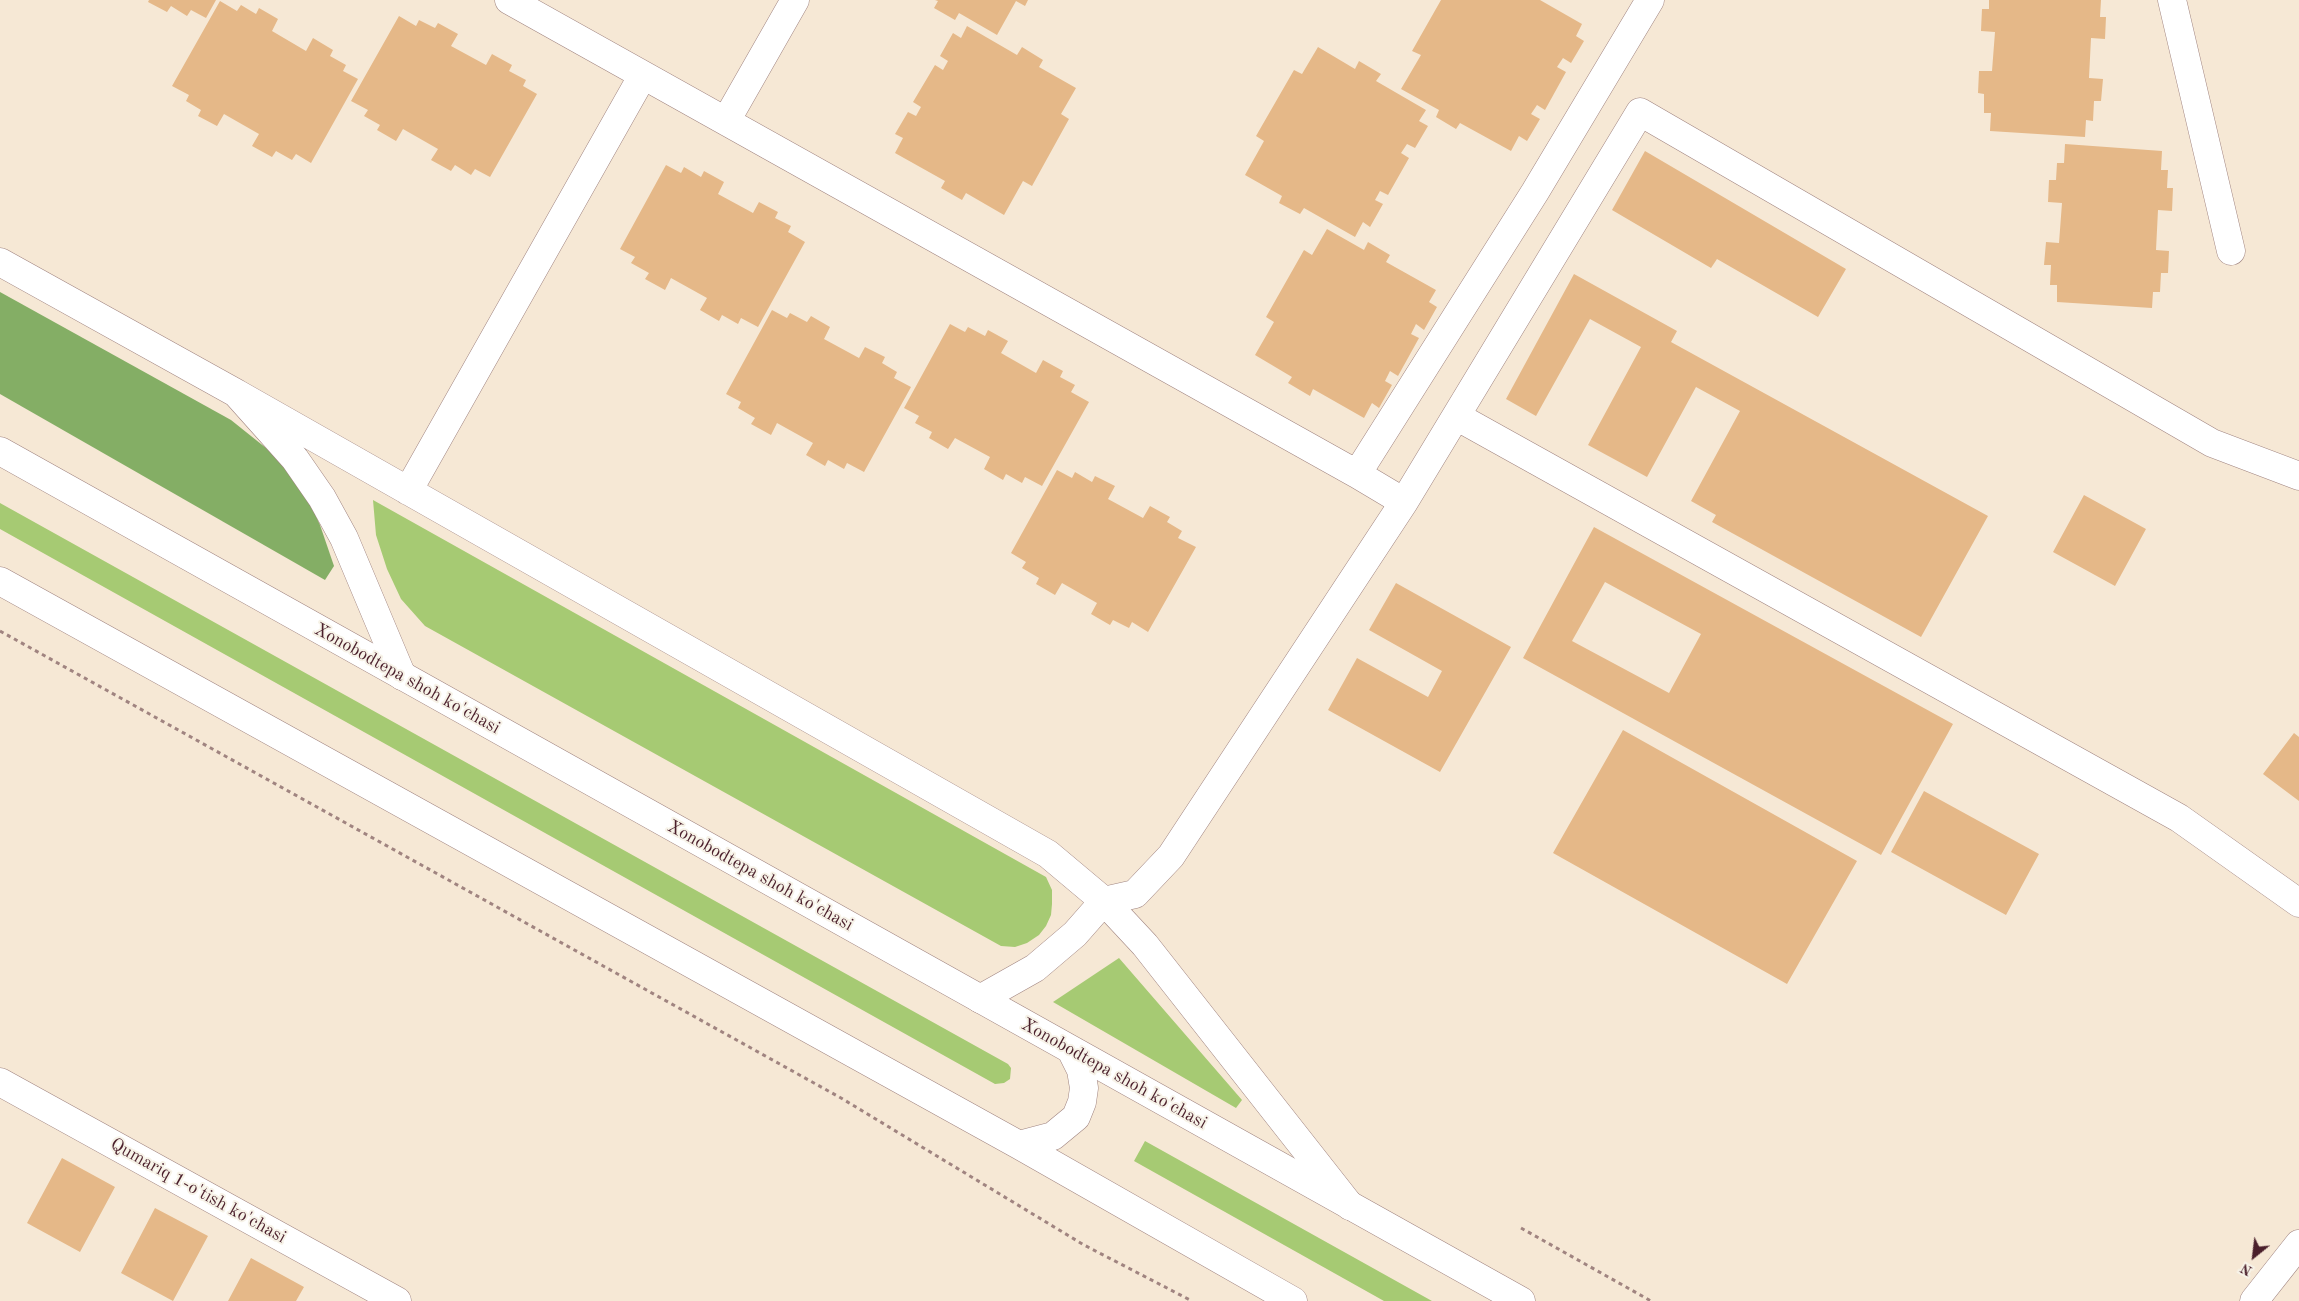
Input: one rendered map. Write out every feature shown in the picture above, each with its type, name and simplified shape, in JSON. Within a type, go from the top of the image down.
[{"type":"main road","points":[[509,0],[1404,502]]},
{"type":"main road","points":[[726,121],[795,0]]},
{"type":"main road","points":[[1357,474],[1535,192],[1650,0]]},
{"type":"main road","points":[[2172,0],[2231,251]]},
{"type":"main road","points":[[408,491],[643,75]]},
{"type":"main road","points":[[980,999],[1035,968],[1075,934],[1104,901],[1135,894],[1171,856],[1404,502],[1640,112],[2212,443],[2299,476]]},
{"type":"main road","points":[[0,262],[236,393],[1048,854],[1104,901],[1145,944],[1350,1206]]},
{"type":"main road","points":[[236,393],[295,459],[322,498],[344,538],[402,676]]},
{"type":"main road","points":[[1456,416],[2179,818],[2299,903]]},
{"type":"main road","name":"Xonobodtepa shoh ko'chasi","points":[[0,451],[1072,1052],[1521,1301]]},
{"type":"main road","points":[[0,581],[1019,1145],[1293,1301]]},
{"type":"main road","points":[[1019,1145],[1053,1136],[1076,1117],[1082,1102],[1084,1088],[1081,1070],[1072,1052]]},
{"type":"main road","name":"Qumariq 1-o'tish ko'chasi","points":[[0,1082],[397,1301]]},
{"type":"main road","points":[[2254,1301],[2299,1244]]},
{"type":"path","points":[[0,631],[841,1098],[1084,1245],[1192,1301]]},
{"type":"path","points":[[1521,1228],[1651,1301]]},
{"type":"green space","points":[[0,292],[231,420],[271,452],[287,469],[311,505],[320,525],[334,566],[325,580],[0,394]]},
{"type":"green space","points":[[373,500],[1046,877],[1052,890],[1052,904],[1051,915],[1046,926],[1039,935],[1027,943],[1015,947],[1001,946],[425,626],[401,599],[387,569],[376,535]]},
{"type":"green space","points":[[0,503],[1008,1064],[1011,1068],[1010,1079],[1004,1083],[995,1084],[0,529]]},
{"type":"green space","points":[[1119,958],[1242,1100],[1236,1108],[1053,1002]]},
{"type":"green space","points":[[1145,1141],[1432,1301],[1384,1301],[1134,1161]]},
{"type":"building","points":[[149,0],[216,0],[206,18],[191,10],[187,16],[171,6],[167,12],[148,2]]},
{"type":"building","points":[[935,0],[1028,0],[1025,6],[1016,1],[997,35],[959,13],[955,20],[934,8],[938,1]]},
{"type":"building","points":[[1441,0],[1540,0],[1582,24],[1576,36],[1584,41],[1571,63],[1563,58],[1557,67],[1566,72],[1545,110],[1537,105],[1531,114],[1540,119],[1527,141],[1519,136],[1511,151],[1460,123],[1456,129],[1436,117],[1439,110],[1401,89],[1421,55],[1412,51]]},
{"type":"building","points":[[1989,0],[2101,0],[2100,17],[2106,17],[2105,39],[2091,38],[2089,78],[2103,79],[2101,101],[2094,101],[2093,121],[2086,120],[2085,137],[1990,131],[1991,113],[1984,113],[1984,94],[1978,93],[1979,71],[1992,71],[1995,32],[1981,31],[1982,9],[1989,9]]},
{"type":"building","points":[[220,1],[237,11],[241,5],[256,14],[259,8],[278,19],[272,31],[306,51],[313,38],[333,50],[330,56],[346,65],[343,71],[358,79],[311,163],[296,154],[292,160],[276,151],[272,157],[252,146],[259,134],[224,114],[217,126],[198,116],[201,110],[186,101],[189,95],[172,86]]},
{"type":"building","points":[[399,16],[416,26],[419,20],[435,28],[438,23],[458,34],[451,46],[486,65],[492,54],[512,65],[509,71],[526,80],[523,86],[537,94],[490,177],[475,169],[471,175],[455,165],[451,171],[431,160],[438,149],[403,129],[396,141],[377,130],[380,125],[364,116],[368,110],[351,101]]},
{"type":"building","points":[[967,26],[1017,55],[1022,47],[1043,60],[1039,67],[1076,88],[1061,114],[1069,119],[1032,186],[1023,181],[1004,215],[966,193],[962,200],[941,188],[945,181],[895,153],[903,138],[895,134],[908,112],[916,116],[921,107],[913,102],[935,65],[943,70],[948,61],[940,56],[953,33],[961,38]]},
{"type":"building","points":[[1318,47],[1355,69],[1359,61],[1381,74],[1376,81],[1426,110],[1419,121],[1428,126],[1415,148],[1407,144],[1401,153],[1409,158],[1388,195],[1380,191],[1375,200],[1383,204],[1370,227],[1363,222],[1355,237],[1304,208],[1300,214],[1279,203],[1282,196],[1245,175],[1264,141],[1256,136],[1294,70],[1302,74]]},
{"type":"building","points":[[2065,144],[2162,151],[2161,170],[2168,170],[2167,188],[2173,188],[2172,211],[2158,210],[2156,250],[2169,251],[2168,273],[2161,273],[2160,292],[2153,292],[2152,308],[2057,302],[2057,285],[2050,285],[2051,265],[2044,265],[2046,242],[2059,243],[2062,203],[2048,202],[2049,180],[2056,180],[2057,163],[2064,163]]},
{"type":"building","points":[[1645,151],[1846,269],[1818,317],[1717,259],[1711,268],[1612,210]]},
{"type":"building","points":[[666,165],[681,173],[684,167],[701,177],[704,171],[724,182],[718,194],[753,213],[759,202],[778,212],[775,218],[791,226],[788,232],[805,242],[758,327],[741,318],[738,324],[722,315],[719,321],[700,310],[707,298],[671,278],[665,290],[645,279],[649,273],[631,263],[635,257],[620,249]]},
{"type":"building","points":[[1327,229],[1364,250],[1368,242],[1390,255],[1386,262],[1436,290],[1429,302],[1437,307],[1424,330],[1416,324],[1411,334],[1419,338],[1398,376],[1390,371],[1385,381],[1392,385],[1379,408],[1372,403],[1364,418],[1313,389],[1310,396],[1288,383],[1292,377],[1255,355],[1274,322],[1266,317],[1304,250],[1312,255]]},
{"type":"building","points":[[1574,274],[1677,331],[1671,342],[1988,516],[1921,637],[1712,522],[1716,515],[1691,501],[1740,411],[1696,387],[1647,477],[1588,445],[1641,347],[1590,319],[1536,416],[1506,399]]},
{"type":"building","points":[[772,310],[787,318],[790,313],[807,322],[811,316],[830,327],[824,339],[859,358],[865,347],[885,357],[882,363],[897,372],[894,378],[911,387],[864,472],[847,463],[844,469],[828,460],[825,466],[806,455],[813,443],[777,423],[771,435],[751,424],[755,418],[738,408],[741,402],[726,394]]},
{"type":"building","points":[[950,324],[965,332],[968,327],[985,336],[988,330],[1008,341],[1001,353],[1036,373],[1043,360],[1063,371],[1060,377],[1075,385],[1071,392],[1089,402],[1042,486],[1025,477],[1022,483],[1006,474],[1003,480],[984,469],[990,457],[955,438],[948,449],[929,438],[932,432],[915,423],[919,416],[904,408]]},
{"type":"building","points":[[1057,470],[1072,478],[1075,472],[1092,482],[1095,476],[1115,486],[1108,499],[1143,518],[1150,506],[1170,517],[1167,522],[1182,531],[1178,538],[1196,547],[1148,632],[1132,622],[1129,628],[1113,620],[1110,625],[1091,614],[1097,603],[1062,583],[1055,595],[1036,584],[1039,578],[1022,568],[1026,562],[1011,553]]},
{"type":"building","points":[[2084,495],[2146,529],[2115,586],[2053,552]]},
{"type":"building","points":[[1594,527],[1953,724],[1881,855],[1523,658]],"holes":[[[1605,582],[1701,634],[1669,693],[1572,641]]]},
{"type":"building","points":[[1396,583],[1511,647],[1440,772],[1328,710],[1357,658],[1428,697],[1442,671],[1369,630]]},
{"type":"building","points":[[1623,730],[1857,861],[1787,984],[1553,853]]},
{"type":"building","points":[[2294,733],[2299,737],[2299,801],[2263,774]]},
{"type":"building","points":[[1924,791],[2039,854],[2006,915],[1891,852]]},
{"type":"building","points":[[62,1158],[115,1187],[80,1252],[27,1223]]},
{"type":"building","points":[[155,1208],[208,1236],[173,1301],[121,1273]]},
{"type":"building","points":[[251,1258],[304,1287],[296,1301],[228,1301]]}]
